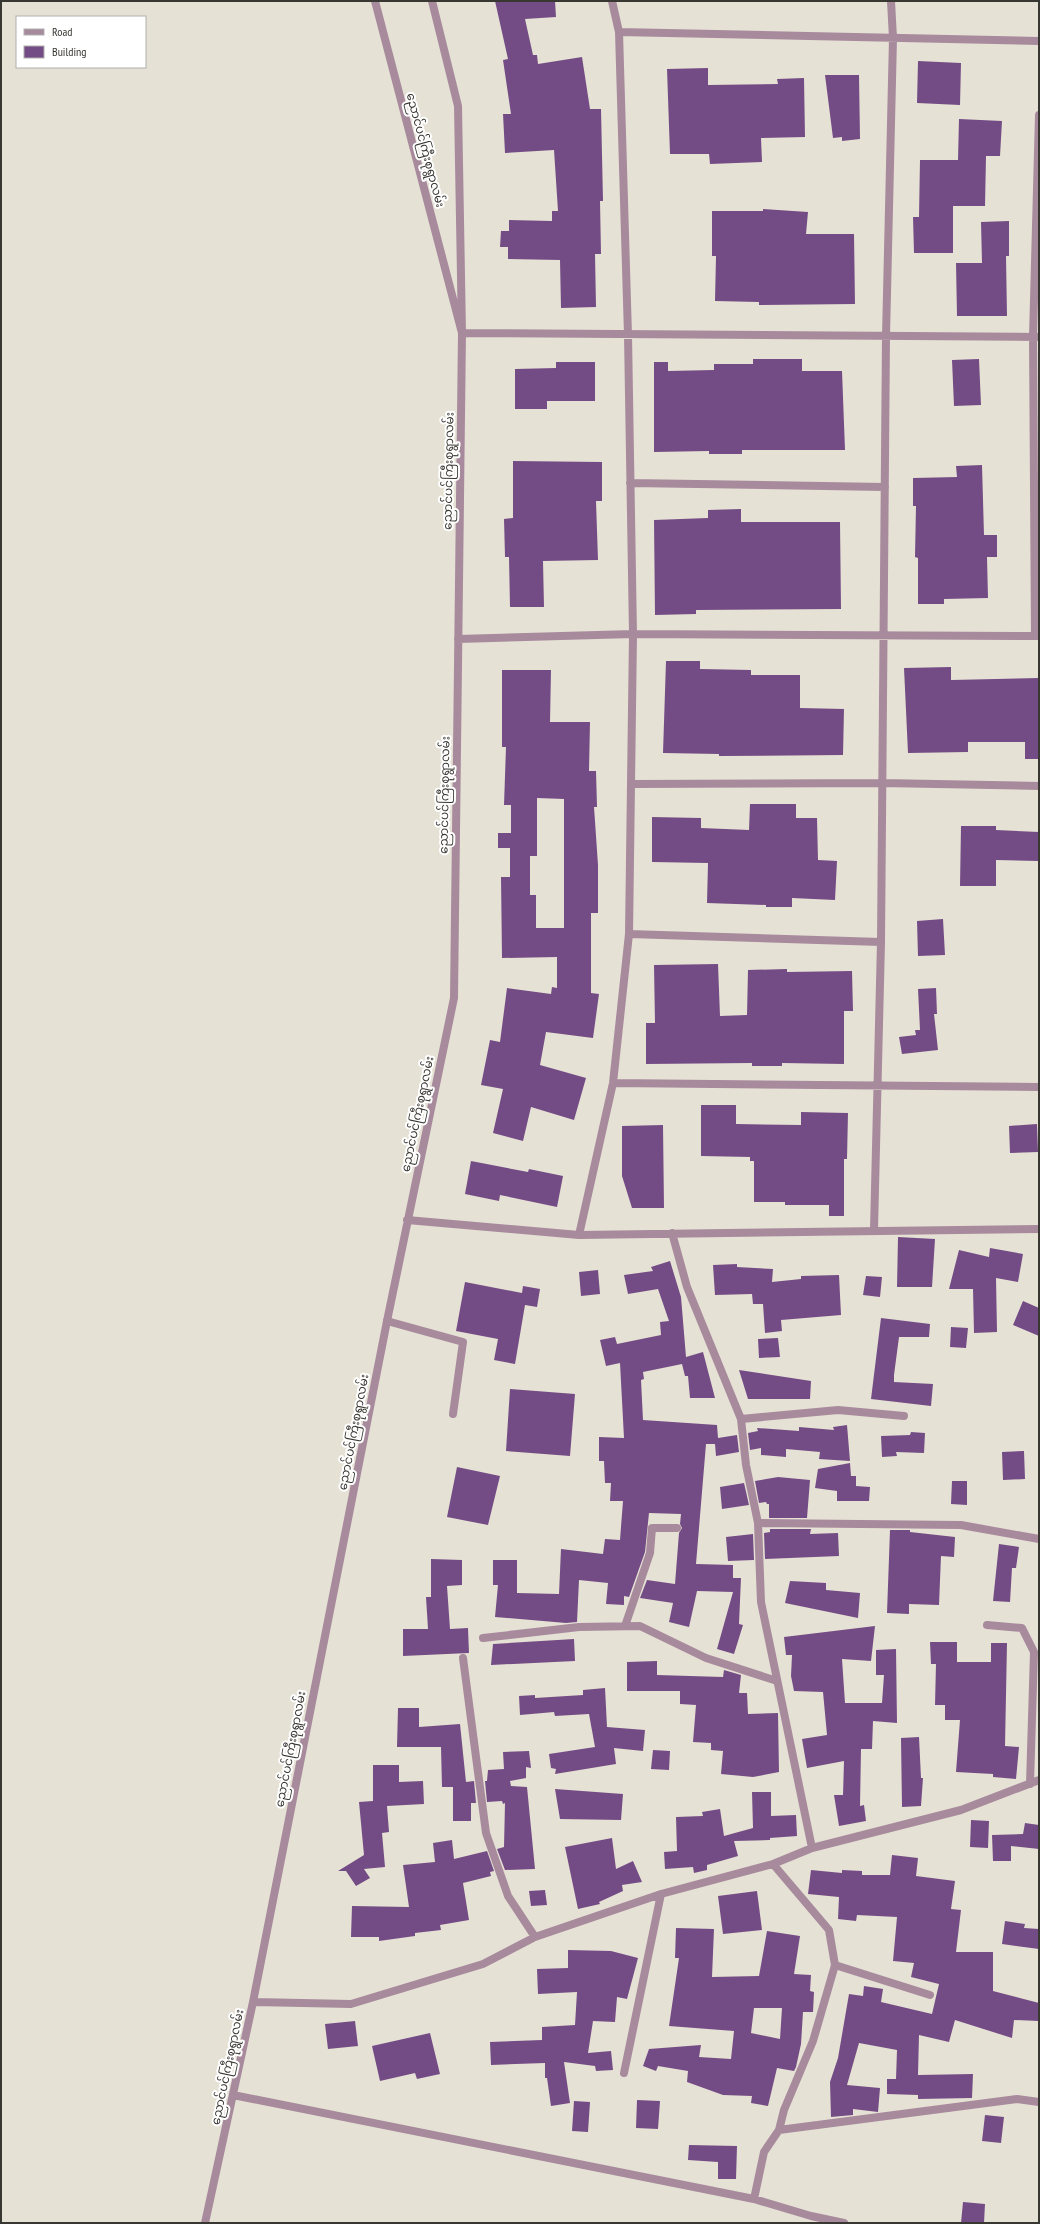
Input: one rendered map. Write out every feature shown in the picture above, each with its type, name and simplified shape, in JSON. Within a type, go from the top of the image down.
[{"type":"street","name":"ညောင်ပင်ကြီးစုရွာလမ်း","points":[[205,2223],[253,2002],[407,1220],[454,998],[462,333],[375,1]]},
{"type":"street","points":[[432,1],[458,106],[462,333],[1036,337]]},
{"type":"street","points":[[579,1235],[613,1083],[629,934],[633,634],[628,335],[619,32],[612,1]]},
{"type":"street","points":[[874,1230],[881,942],[886,336],[893,38],[891,1]]},
{"type":"street","points":[[619,32],[1039,41]]},
{"type":"street","points":[[458,639],[633,634],[883,634],[1037,636],[1036,337],[1039,115]]},
{"type":"street","points":[[630,483],[885,487]]},
{"type":"street","points":[[631,784],[882,783],[1039,786]]},
{"type":"street","points":[[629,934],[881,942]]},
{"type":"street","points":[[613,1083],[1039,1087]]},
{"type":"street","points":[[407,1220],[579,1235],[1039,1229]]},
{"type":"street","points":[[672,1233],[687,1287],[741,1419],[746,1465],[758,1523],[761,1602],[812,1848]]},
{"type":"street","points":[[387,1321],[463,1342],[453,1414]]},
{"type":"street","points":[[741,1419],[838,1410],[904,1416]]},
{"type":"street","points":[[758,1523],[961,1525],[1039,1539]]},
{"type":"street","points":[[625,1626],[650,1553],[652,1528],[677,1528]]},
{"type":"street","points":[[987,1625],[1022,1628],[1034,1652],[1030,1784]]},
{"type":"street","points":[[483,1638],[579,1627],[640,1626],[706,1658],[777,1681]]},
{"type":"street","points":[[463,1658],[486,1833],[508,1896],[535,1937]]},
{"type":"street","points":[[253,2002],[351,2004],[482,1964],[535,1937],[661,1894],[773,1864],[812,1848],[961,1810],[1039,1780]]},
{"type":"street","points":[[754,2199],[764,2152],[779,2130],[784,2110],[812,2041],[835,1965],[829,1930],[773,1864]]},
{"type":"street","points":[[624,2073],[661,1894]]},
{"type":"street","points":[[835,1965],[930,1994]]},
{"type":"street","points":[[233,2095],[754,2199],[811,2220],[844,2223]]},
{"type":"street","points":[[779,2130],[1017,2099],[1039,2102]]},
{"type":"building","points":[[495,1],[555,1],[556,17],[525,19],[533,55],[537,55],[538,64],[582,57],[590,109],[601,109],[603,201],[600,201],[601,254],[595,254],[596,307],[561,308],[560,260],[508,259],[508,247],[500,247],[501,231],[509,231],[509,220],[552,221],[552,211],[558,211],[554,150],[505,153],[503,114],[511,114],[503,60],[508,59]]},
{"type":"building","points":[[918,61],[961,63],[960,105],[917,103]]},
{"type":"building","points":[[708,68],[708,85],[778,84],[777,79],[804,78],[805,137],[761,138],[762,162],[710,164],[709,154],[670,154],[667,69]]},
{"type":"building","points":[[825,75],[859,75],[860,139],[842,141],[842,137],[833,138]]},
{"type":"building","points":[[959,119],[1002,121],[1000,156],[986,156],[985,206],[953,206],[953,253],[914,253],[913,217],[919,217],[920,160],[958,160]]},
{"type":"building","points":[[763,209],[808,212],[806,234],[854,234],[855,304],[759,305],[759,302],[715,301],[716,256],[712,256],[712,211],[763,211]]},
{"type":"building","points":[[1009,221],[1009,256],[1006,256],[1007,316],[957,316],[956,263],[982,263],[981,222]]},
{"type":"building","points":[[753,359],[802,359],[802,371],[842,371],[845,450],[742,450],[742,454],[709,454],[709,451],[654,452],[654,362],[668,362],[668,371],[714,370],[714,364],[753,364]]},
{"type":"building","points":[[979,359],[981,405],[954,406],[952,360]]},
{"type":"building","points":[[556,362],[595,362],[595,401],[547,401],[547,409],[515,409],[515,369],[556,368]]},
{"type":"building","points":[[513,461],[602,462],[602,501],[596,501],[598,560],[543,561],[544,607],[510,607],[509,557],[505,557],[504,519],[513,518]]},
{"type":"building","points":[[982,465],[984,535],[997,535],[997,557],[987,557],[988,598],[944,599],[944,604],[918,604],[918,558],[915,557],[916,506],[913,506],[913,478],[957,477],[956,466]]},
{"type":"building","points":[[741,509],[741,522],[840,522],[841,609],[696,610],[696,614],[655,615],[654,520],[708,518],[708,510]]},
{"type":"building","points":[[666,661],[700,661],[700,669],[751,670],[751,675],[800,675],[800,708],[844,709],[843,755],[719,756],[719,754],[663,753]]},
{"type":"building","points":[[951,667],[951,680],[1039,678],[1039,759],[1025,759],[1025,742],[968,742],[968,752],[908,753],[904,668]]},
{"type":"building","points":[[502,670],[551,670],[550,722],[590,722],[589,771],[596,771],[597,807],[594,807],[598,865],[598,913],[591,913],[591,993],[599,994],[593,1038],[546,1032],[540,1065],[586,1078],[574,1120],[531,1107],[523,1141],[493,1133],[503,1089],[481,1085],[490,1040],[500,1042],[507,988],[551,994],[552,987],[557,988],[557,957],[502,958],[501,877],[510,877],[510,848],[498,848],[498,833],[511,833],[511,805],[504,805],[506,747],[502,747]],"holes":[[[537,798],[564,799],[564,928],[536,928],[536,895],[530,895],[530,856],[537,856]]]},
{"type":"building","points":[[750,804],[796,804],[796,818],[817,818],[818,860],[837,861],[835,900],[792,898],[792,907],[766,907],[766,905],[707,903],[708,863],[652,862],[652,817],[701,818],[701,828],[749,830]]},
{"type":"building","points":[[961,826],[996,826],[996,830],[1039,832],[1039,861],[996,860],[996,886],[960,886]]},
{"type":"building","points":[[943,919],[945,955],[918,956],[917,921]]},
{"type":"building","points":[[718,964],[720,1016],[747,1015],[748,970],[787,969],[787,972],[852,971],[853,1011],[844,1011],[844,1064],[782,1063],[782,1066],[752,1066],[752,1063],[646,1064],[646,1023],[655,1023],[654,965]]},
{"type":"building","points":[[936,988],[937,1014],[934,1014],[938,1050],[902,1054],[899,1037],[916,1035],[915,1030],[920,1030],[918,989]]},
{"type":"building","points":[[701,1105],[736,1105],[736,1124],[801,1125],[801,1112],[848,1113],[847,1159],[844,1159],[844,1216],[829,1216],[829,1205],[785,1205],[785,1202],[754,1202],[754,1161],[750,1161],[750,1157],[701,1156]]},
{"type":"building","points":[[1037,1124],[1038,1152],[1010,1153],[1009,1126]]},
{"type":"building","points":[[663,1125],[664,1208],[632,1208],[622,1176],[622,1126]]},
{"type":"building","points":[[471,1161],[528,1172],[529,1169],[563,1176],[557,1207],[500,1195],[499,1201],[465,1194]]},
{"type":"building","points":[[898,1237],[935,1239],[932,1287],[897,1287]]},
{"type":"building","points":[[990,1248],[1023,1254],[1018,1282],[996,1278],[997,1332],[974,1333],[973,1289],[949,1289],[959,1250],[989,1257]]},
{"type":"building","points":[[670,1261],[681,1297],[686,1357],[703,1352],[715,1398],[690,1398],[688,1376],[685,1376],[682,1364],[643,1372],[644,1379],[641,1380],[643,1420],[717,1425],[718,1438],[737,1435],[739,1452],[716,1456],[715,1444],[706,1444],[696,1564],[733,1565],[733,1578],[741,1578],[739,1624],[743,1625],[734,1654],[717,1649],[733,1592],[697,1591],[689,1627],[669,1622],[673,1603],[640,1598],[647,1580],[675,1584],[679,1533],[682,1528],[680,1524],[681,1514],[649,1513],[645,1552],[629,1597],[624,1596],[624,1605],[606,1604],[608,1583],[579,1580],[577,1622],[566,1623],[495,1617],[498,1585],[493,1585],[493,1560],[517,1560],[517,1593],[559,1594],[561,1549],[603,1554],[605,1539],[620,1540],[623,1501],[610,1501],[611,1483],[605,1483],[604,1461],[599,1461],[599,1437],[624,1438],[620,1363],[606,1366],[600,1340],[615,1337],[617,1344],[661,1335],[660,1322],[669,1321],[658,1289],[628,1294],[624,1275],[653,1271],[651,1267]]},
{"type":"building","points":[[737,1264],[737,1267],[773,1269],[772,1282],[801,1279],[801,1276],[839,1275],[841,1315],[781,1320],[782,1331],[765,1333],[763,1304],[753,1304],[752,1294],[715,1295],[713,1265]]},
{"type":"building","points":[[598,1270],[600,1294],[581,1296],[579,1272]]},
{"type":"building","points":[[866,1276],[882,1277],[880,1297],[863,1295]]},
{"type":"building","points":[[465,1282],[522,1293],[523,1286],[540,1289],[537,1307],[525,1305],[515,1364],[494,1360],[498,1339],[456,1331]]},
{"type":"building","points":[[1023,1301],[1039,1308],[1039,1336],[1013,1325]]},
{"type":"building","points":[[881,1318],[930,1324],[929,1337],[899,1337],[894,1382],[933,1384],[931,1406],[871,1399]]},
{"type":"building","points":[[951,1327],[968,1328],[966,1348],[950,1347]]},
{"type":"building","points":[[778,1338],[780,1357],[759,1358],[758,1339]]},
{"type":"building","points":[[739,1370],[811,1381],[810,1399],[748,1399]]},
{"type":"building","points":[[510,1389],[575,1394],[570,1456],[506,1451]]},
{"type":"building","points":[[847,1425],[850,1461],[819,1459],[820,1452],[786,1449],[786,1457],[761,1455],[761,1448],[750,1450],[748,1433],[758,1431],[757,1428],[799,1431],[799,1427],[834,1430],[833,1427]]},
{"type":"building","points":[[911,1432],[925,1433],[924,1453],[896,1452],[897,1456],[882,1457],[881,1436],[910,1435]]},
{"type":"building","points":[[1024,1451],[1025,1479],[1003,1480],[1002,1452]]},
{"type":"building","points":[[850,1463],[851,1476],[856,1476],[856,1486],[870,1487],[869,1501],[837,1501],[837,1491],[815,1488],[818,1469]]},
{"type":"building","points":[[457,1467],[500,1476],[488,1525],[447,1517]]},
{"type":"building","points":[[778,1477],[810,1480],[807,1518],[769,1518],[769,1504],[766,1502],[759,1503],[755,1481]]},
{"type":"building","points":[[952,1481],[967,1481],[967,1505],[951,1504]]},
{"type":"building","points":[[744,1483],[749,1505],[722,1509],[720,1487]]},
{"type":"building","points":[[770,1529],[811,1529],[810,1534],[838,1533],[839,1556],[765,1559],[764,1533],[770,1532]]},
{"type":"building","points":[[890,1530],[910,1530],[910,1532],[955,1537],[954,1557],[941,1556],[939,1605],[909,1604],[909,1614],[887,1613]]},
{"type":"building","points":[[753,1534],[754,1560],[728,1561],[726,1537]]},
{"type":"building","points":[[999,1544],[1019,1547],[1016,1568],[1012,1568],[1010,1602],[993,1601]]},
{"type":"building","points":[[431,1559],[462,1560],[462,1585],[447,1586],[450,1629],[468,1628],[469,1653],[403,1656],[403,1629],[428,1629],[426,1597],[431,1597]]},
{"type":"building","points":[[790,1581],[826,1583],[826,1590],[860,1593],[858,1618],[785,1603]]},
{"type":"building","points":[[875,1626],[871,1661],[842,1659],[845,1703],[882,1703],[884,1675],[876,1675],[876,1650],[896,1649],[897,1723],[873,1721],[872,1749],[861,1749],[860,1806],[864,1805],[866,1821],[839,1826],[834,1795],[843,1795],[844,1761],[807,1768],[802,1739],[827,1735],[823,1692],[794,1691],[791,1676],[792,1655],[786,1655],[784,1637]]},
{"type":"building","points":[[574,1639],[575,1661],[491,1665],[493,1644]]},
{"type":"building","points":[[930,1642],[957,1642],[957,1662],[991,1662],[991,1643],[1007,1643],[1005,1746],[1019,1747],[1016,1779],[993,1777],[993,1774],[956,1772],[960,1720],[945,1720],[945,1705],[935,1705],[936,1664],[931,1664]]},
{"type":"building","points":[[657,1661],[657,1675],[723,1677],[724,1670],[741,1675],[739,1693],[747,1693],[748,1714],[778,1713],[779,1772],[753,1777],[721,1774],[723,1751],[711,1750],[711,1743],[693,1742],[696,1705],[680,1704],[680,1691],[627,1691],[627,1662]]},
{"type":"building","points":[[605,1688],[607,1727],[645,1730],[643,1751],[614,1748],[616,1764],[555,1774],[556,1769],[551,1768],[549,1754],[595,1747],[589,1714],[555,1716],[554,1712],[520,1715],[519,1696],[535,1695],[535,1698],[583,1695],[583,1690]]},
{"type":"building","points":[[398,1708],[419,1708],[419,1727],[460,1724],[466,1782],[474,1781],[476,1803],[471,1803],[471,1821],[453,1821],[453,1787],[442,1787],[441,1747],[397,1747]]},
{"type":"building","points":[[919,1737],[921,1778],[923,1778],[921,1806],[902,1807],[901,1738]]},
{"type":"building","points":[[653,1750],[670,1751],[669,1770],[651,1769]]},
{"type":"building","points":[[529,1751],[531,1768],[526,1767],[526,1778],[510,1781],[511,1786],[527,1787],[535,1869],[505,1870],[497,1849],[504,1847],[505,1803],[503,1804],[502,1801],[487,1802],[485,1781],[487,1781],[488,1770],[504,1769],[503,1752]]},
{"type":"building","points":[[373,1765],[399,1765],[399,1782],[423,1781],[424,1804],[387,1806],[389,1832],[382,1833],[385,1867],[364,1869],[370,1878],[356,1886],[346,1871],[338,1871],[364,1855],[359,1802],[373,1801]]},
{"type":"building","points":[[555,1789],[623,1794],[621,1820],[560,1819]]},
{"type":"building","points":[[752,1792],[771,1792],[771,1816],[796,1815],[797,1836],[770,1838],[770,1840],[734,1841],[738,1856],[707,1865],[707,1870],[694,1873],[693,1867],[665,1869],[664,1852],[677,1851],[676,1817],[703,1816],[702,1812],[720,1809],[724,1836],[753,1828]]},
{"type":"building","points":[[971,1820],[989,1821],[988,1848],[970,1847]]},
{"type":"building","points":[[1025,1823],[1039,1825],[1039,1849],[1011,1846],[1011,1861],[993,1861],[992,1835],[1023,1834]]},
{"type":"building","points":[[612,1838],[616,1869],[633,1861],[642,1882],[622,1885],[623,1891],[599,1902],[600,1904],[578,1909],[565,1847]]},
{"type":"building","points":[[452,1840],[454,1859],[487,1851],[494,1871],[490,1872],[491,1876],[463,1883],[469,1920],[440,1925],[441,1930],[415,1933],[415,1936],[379,1941],[379,1937],[351,1937],[352,1906],[409,1907],[403,1865],[435,1862],[433,1843]]},
{"type":"building","points":[[892,1855],[918,1858],[916,1876],[955,1881],[951,1909],[961,1910],[956,1952],[993,1952],[993,1991],[1039,2003],[1039,2021],[1014,2020],[1012,2038],[955,2020],[949,2042],[919,2035],[918,2075],[973,2074],[972,2098],[918,2099],[918,2095],[887,2094],[887,2079],[896,2079],[897,2050],[859,2043],[847,2085],[880,2088],[878,2112],[853,2109],[853,2115],[831,2117],[830,2082],[838,2058],[849,1994],[863,1996],[864,1986],[883,1989],[881,2002],[932,2014],[939,1984],[911,1977],[914,1963],[893,1961],[897,1917],[857,1915],[856,1921],[838,1919],[839,1897],[808,1894],[811,1870],[842,1873],[842,1870],[862,1871],[862,1875],[890,1875]]},
{"type":"building","points":[[545,1890],[547,1905],[531,1906],[529,1891]]},
{"type":"building","points":[[757,1891],[762,1930],[723,1934],[718,1896]]},
{"type":"building","points":[[1005,1921],[1025,1924],[1024,1928],[1039,1929],[1039,1949],[1002,1944]]},
{"type":"building","points":[[676,1928],[714,1929],[712,1977],[759,1976],[767,1931],[800,1936],[794,1974],[811,1975],[810,1991],[814,1992],[813,2012],[803,2012],[801,2044],[796,2067],[794,2071],[777,2068],[768,2106],[751,2103],[752,2096],[723,2095],[687,2082],[688,2071],[658,2066],[656,2071],[643,2066],[649,2049],[701,2045],[699,2057],[731,2059],[734,2031],[669,2026],[679,1958],[675,1958]],"holes":[[[754,2008],[782,2008],[780,2039],[751,2033]]]},
{"type":"building","points":[[568,1950],[611,1951],[638,1958],[627,1999],[617,1997],[615,2022],[593,2021],[588,2053],[611,2051],[613,2070],[596,2071],[595,2066],[564,2062],[570,2103],[551,2106],[547,2078],[545,2078],[545,2063],[491,2065],[490,2042],[542,2040],[542,2027],[575,2025],[577,1992],[538,1994],[537,1969],[568,1968]]},
{"type":"building","points":[[355,2021],[358,2046],[328,2049],[325,2024]]},
{"type":"building","points":[[430,2033],[440,2074],[417,2079],[415,2073],[380,2081],[372,2046]]},
{"type":"building","points":[[637,2100],[660,2101],[658,2129],[636,2128]]},
{"type":"building","points":[[574,2101],[590,2102],[588,2132],[572,2131]]},
{"type":"building","points":[[985,2115],[1004,2117],[1001,2143],[982,2141]]},
{"type":"building","points":[[689,2145],[737,2146],[736,2179],[718,2179],[718,2162],[688,2160]]},
{"type":"building","points":[[963,2202],[985,2204],[984,2223],[961,2223]]}]
